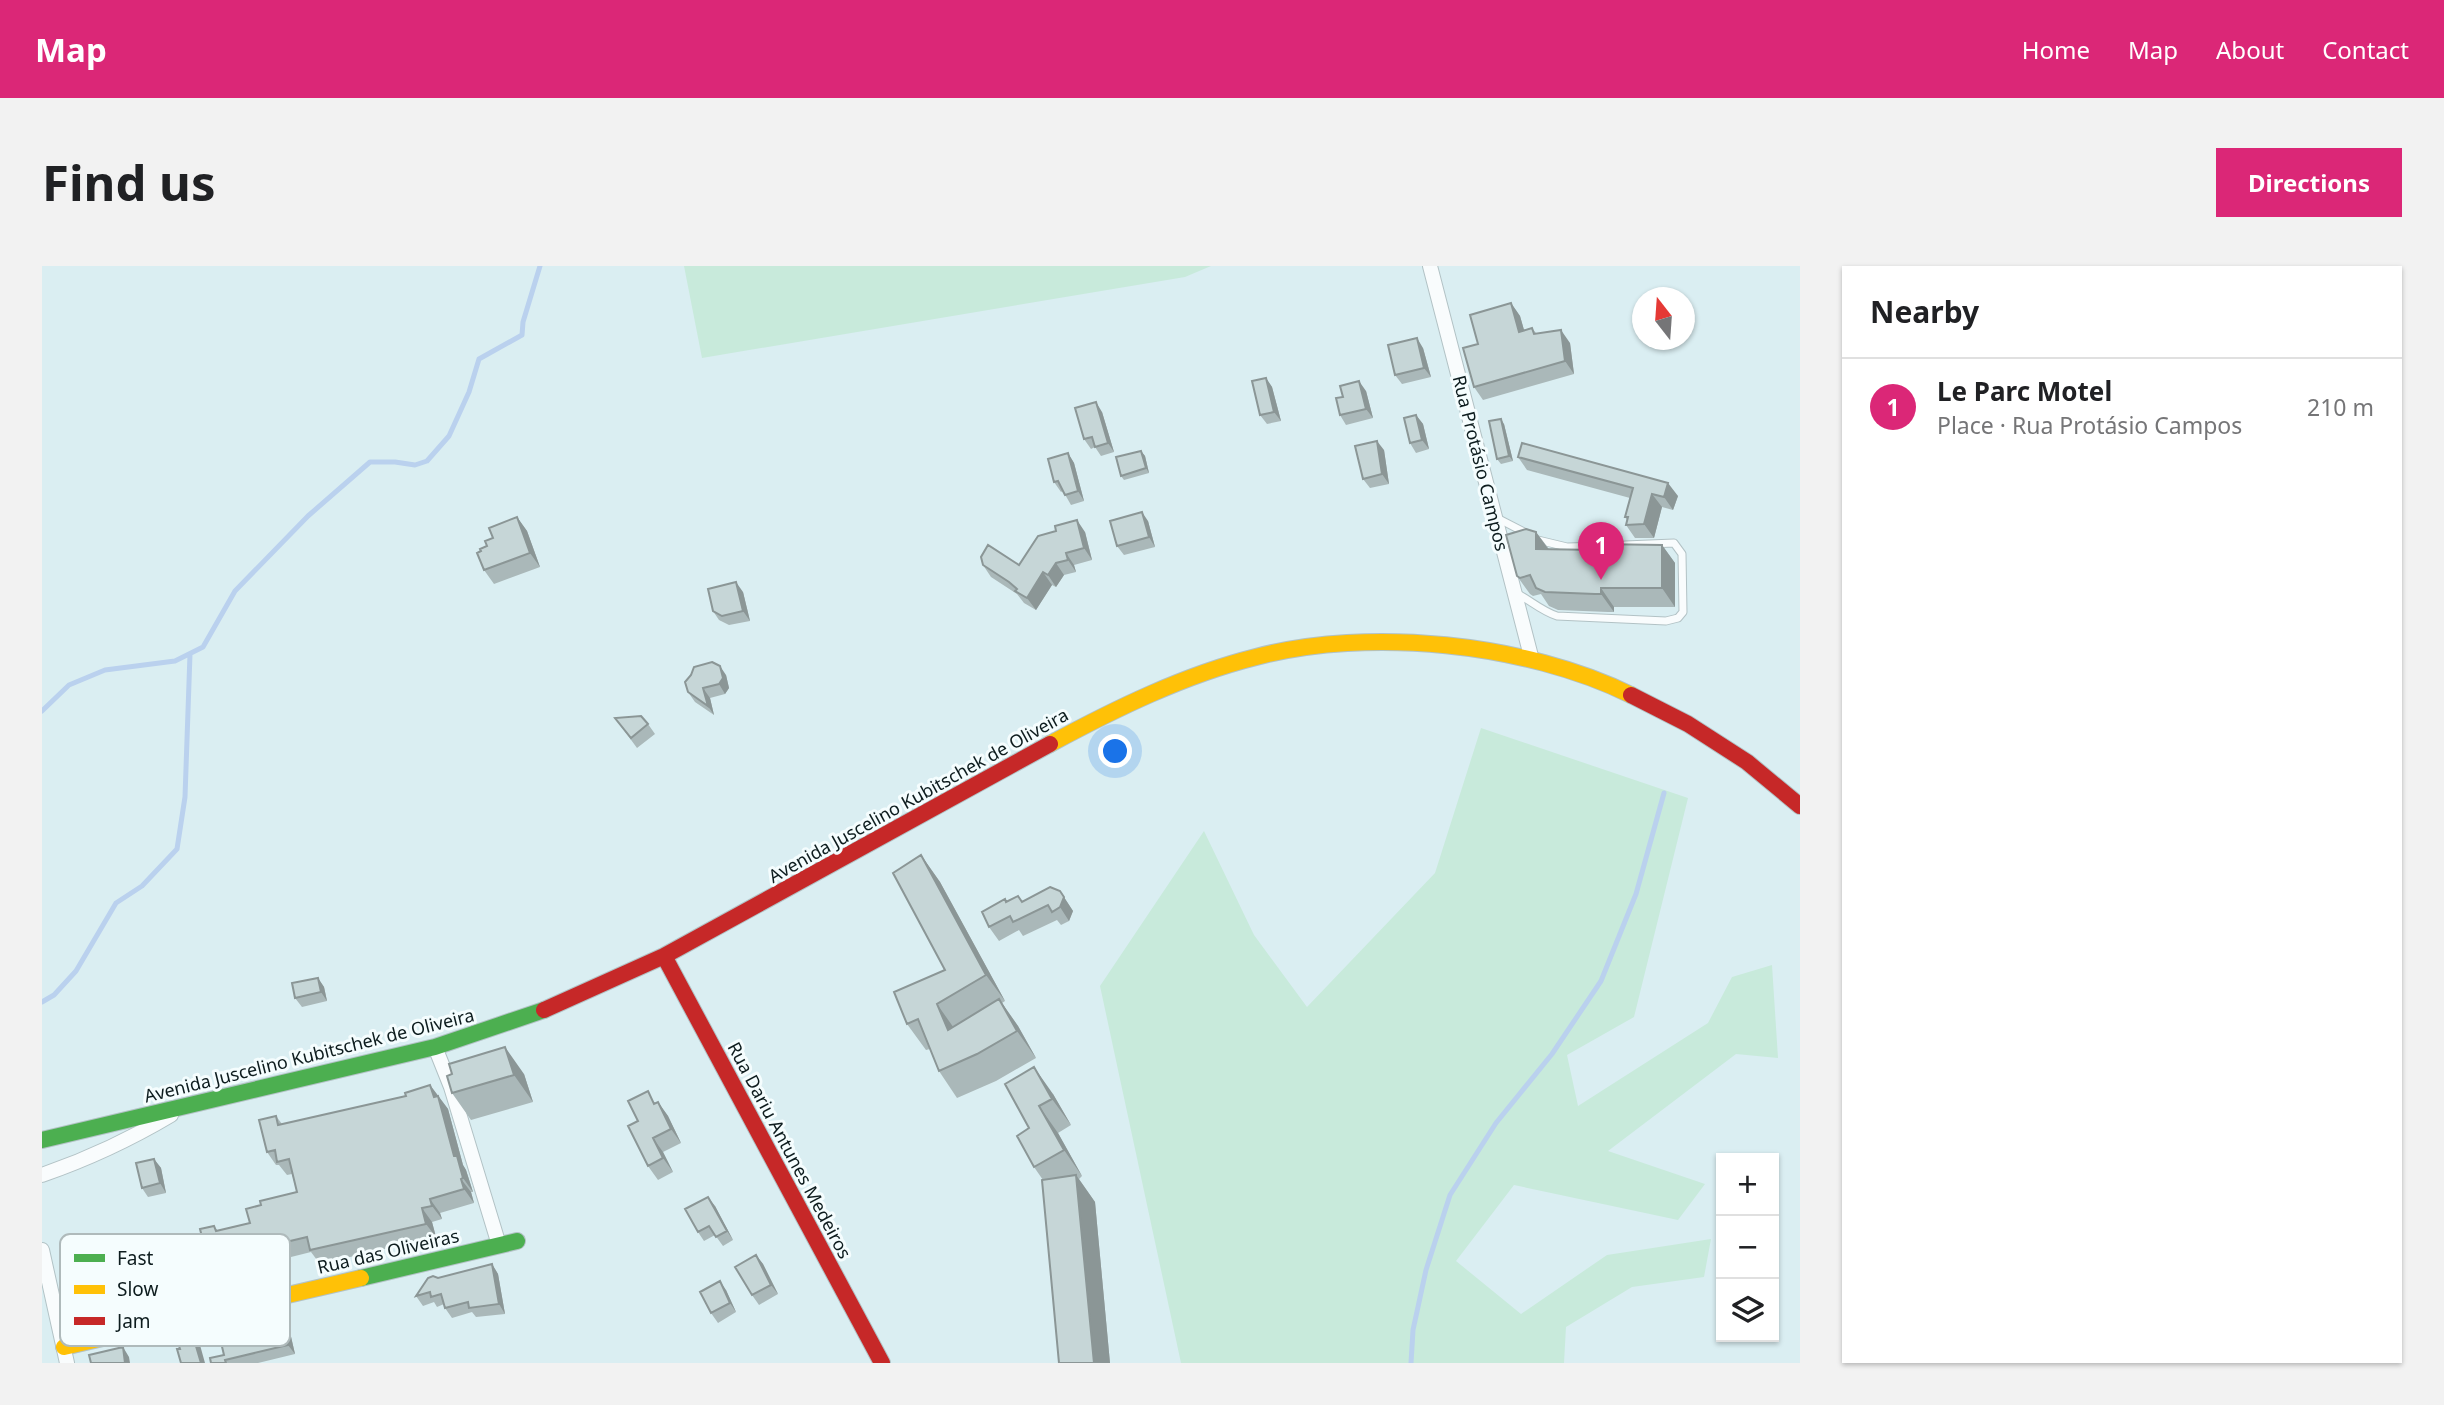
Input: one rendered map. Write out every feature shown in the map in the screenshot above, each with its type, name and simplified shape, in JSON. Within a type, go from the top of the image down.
[{"type":"main road","name":"Avenida Juscelino Kubitschek de Oliveira","points":[[42,1140],[435,1047],[537,1013],[664,956],[1074,731],[1208,671],[1286,650],[1351,643],[1405,643],[1464,647],[1532,660],[1632,694],[1684,721],[1734,751],[1775,782],[1800,806]]},
{"type":"main road","name":"Rua Dariu Antunes Medeiros","points":[[664,956],[882,1363]]},
{"type":"main road","name":"Rua das Oliveiras","points":[[290,1298],[517,1241]]},
{"type":"main road","name":"Rua das Oliveiras","points":[[66,1355],[101,1346]]},
{"type":"street","name":"Rua Protásio Campos","points":[[1430,266],[1532,660]]},
{"type":"street","points":[[435,1047],[451,1087],[499,1245]]},
{"type":"street","points":[[42,1175],[127,1141],[185,1107]]},
{"type":"street","points":[[42,1250],[60,1329]]},
{"type":"lane","points":[[1495,517],[1543,543],[1567,547],[1674,543],[1682,554],[1683,612],[1678,618],[1666,621],[1557,616],[1547,613],[1514,592]]},
{"type":"green space","points":[[684,266],[1211,266],[1185,277],[702,358]]},
{"type":"green space","points":[[1481,728],[1688,798],[1634,1017],[1567,1055],[1578,1106],[1708,1023],[1732,977],[1772,965],[1778,1058],[1736,1054],[1608,1151],[1705,1184],[1678,1220],[1514,1185],[1456,1261],[1521,1314],[1607,1255],[1711,1239],[1704,1277],[1632,1287],[1566,1327],[1564,1363],[1181,1363],[1100,986],[1204,831],[1254,935],[1307,1007],[1435,873]]},
{"type":"building","points":[[1511,303],[1519,332],[1532,328],[1534,334],[1561,330],[1565,361],[1474,387],[1463,348],[1478,344],[1470,315]]},
{"type":"building","points":[[1417,338],[1424,368],[1395,375],[1388,345]]},
{"type":"building","points":[[1266,378],[1274,412],[1260,415],[1252,381]]},
{"type":"building","points":[[1359,381],[1366,409],[1340,415],[1336,398],[1343,397],[1340,386]]},
{"type":"building","points":[[1096,402],[1108,443],[1095,447],[1092,437],[1084,439],[1075,408]]},
{"type":"building","points":[[1416,415],[1422,440],[1410,443],[1404,418]]},
{"type":"building","points":[[1501,419],[1509,456],[1497,459],[1489,421]]},
{"type":"building","points":[[1377,441],[1382,474],[1363,479],[1355,446]]},
{"type":"building","points":[[1522,443],[1668,483],[1664,497],[1652,494],[1644,524],[1626,525],[1628,517],[1625,517],[1633,488],[1518,457]]},
{"type":"building","points":[[1141,451],[1146,468],[1121,476],[1116,457]]},
{"type":"building","points":[[1068,453],[1078,491],[1065,495],[1058,481],[1054,482],[1048,459]]},
{"type":"building","points":[[1142,512],[1149,537],[1117,546],[1110,521]]},
{"type":"building","points":[[517,517],[530,553],[484,570],[477,553],[487,546],[485,541],[493,538],[489,528]]},
{"type":"building","points":[[1077,520],[1084,548],[1066,553],[1068,560],[1056,563],[1048,575],[1043,572],[1027,598],[983,565],[981,557],[988,545],[1019,565],[1038,536],[1056,531],[1055,526]]},
{"type":"building","points":[[1526,529],[1536,532],[1536,549],[1597,550],[1597,544],[1662,545],[1662,588],[1601,588],[1601,594],[1545,592],[1536,588],[1530,575],[1520,578],[1517,576],[1506,535]]},
{"type":"building","points":[[736,582],[743,611],[722,616],[713,611],[708,589]]},
{"type":"building","points":[[712,662],[720,666],[723,678],[719,684],[703,688],[708,706],[688,692],[685,682],[694,667]]},
{"type":"building","points":[[641,716],[648,724],[631,738],[615,718]]},
{"type":"building","points":[[921,855],[986,975],[937,1004],[948,1030],[999,999],[1017,1031],[977,1054],[939,1071],[918,1019],[907,1024],[894,992],[945,970],[893,873]]},
{"type":"building","points":[[1050,887],[1060,891],[1064,897],[1060,907],[1052,912],[1048,905],[1013,922],[1010,916],[989,927],[982,912],[1005,899],[1006,902],[1018,896],[1022,902]]},
{"type":"building","points":[[318,978],[321,992],[295,998],[292,983]]},
{"type":"building","points":[[505,1047],[514,1075],[452,1093],[447,1076],[452,1074],[449,1064]]},
{"type":"building","points":[[1034,1067],[1052,1099],[1039,1106],[1064,1150],[1034,1167],[1017,1136],[1029,1128],[1005,1084]]},
{"type":"building","points":[[430,1085],[434,1097],[438,1096],[454,1156],[457,1156],[463,1178],[464,1189],[430,1199],[432,1206],[422,1208],[426,1224],[310,1250],[307,1237],[290,1241],[290,1234],[201,1234],[200,1229],[214,1226],[216,1231],[250,1223],[246,1209],[261,1205],[260,1201],[297,1192],[289,1159],[277,1162],[275,1150],[267,1152],[259,1120],[276,1116],[278,1125],[406,1096],[405,1093]]},
{"type":"building","points":[[648,1091],[654,1104],[658,1102],[671,1129],[653,1138],[663,1158],[648,1166],[628,1126],[638,1121],[628,1101]]},
{"type":"building","points":[[154,1159],[160,1183],[142,1188],[136,1163]]},
{"type":"building","points":[[1076,1175],[1094,1363],[1059,1363],[1042,1180]]},
{"type":"building","points":[[708,1197],[727,1231],[716,1237],[709,1226],[698,1232],[685,1209]]},
{"type":"building","points":[[756,1255],[771,1285],[752,1295],[735,1267]]},
{"type":"building","points":[[492,1264],[499,1304],[469,1308],[468,1302],[445,1308],[441,1294],[431,1297],[430,1292],[416,1296],[428,1278],[438,1278]]},
{"type":"building","points":[[720,1281],[730,1303],[711,1313],[700,1292]]},
{"type":"building","points":[[179,1346],[196,1346],[201,1363],[181,1363],[177,1349],[180,1349]]},
{"type":"building","points":[[222,1346],[284,1346],[225,1360],[226,1363],[211,1363],[210,1358],[224,1355]]},
{"type":"building","points":[[123,1347],[125,1363],[91,1363],[89,1355]]},
{"type":"waterway","points":[[42,711],[69,685],[105,670],[175,661],[203,647],[235,591],[308,516],[370,462],[415,465],[427,461],[449,436],[469,392],[479,359],[522,335],[523,322],[540,266]]},
{"type":"waterway","points":[[42,1002],[54,995],[76,971],[116,903],[142,886],[177,849],[185,797],[190,654]]},
{"type":"waterway","points":[[1411,1363],[1413,1330],[1426,1270],[1450,1195],[1496,1123],[1552,1054],[1601,981],[1636,894],[1664,793]]},
{"type":"traffic: fast","points":[[42,1140],[435,1047],[544,1010]]},
{"type":"traffic: fast","points":[[361,1278],[517,1241]]},
{"type":"traffic: slow","points":[[1050,744],[1176,683],[1229,664],[1300,648],[1347,643],[1446,645],[1496,652],[1589,677],[1631,695]]},
{"type":"traffic: slow","points":[[290,1294],[361,1278]]},
{"type":"traffic: slow","points":[[64,1347],[68,1346]]},
{"type":"traffic: jam","points":[[1631,695],[1688,724],[1747,762],[1800,806]]},
{"type":"traffic: jam","points":[[544,1010],[664,956],[1050,744]]},
{"type":"traffic: jam","points":[[664,956],[882,1363]]},
{"type":"place","name":"Le Parc Motel","points":[[1601,580]]}]
